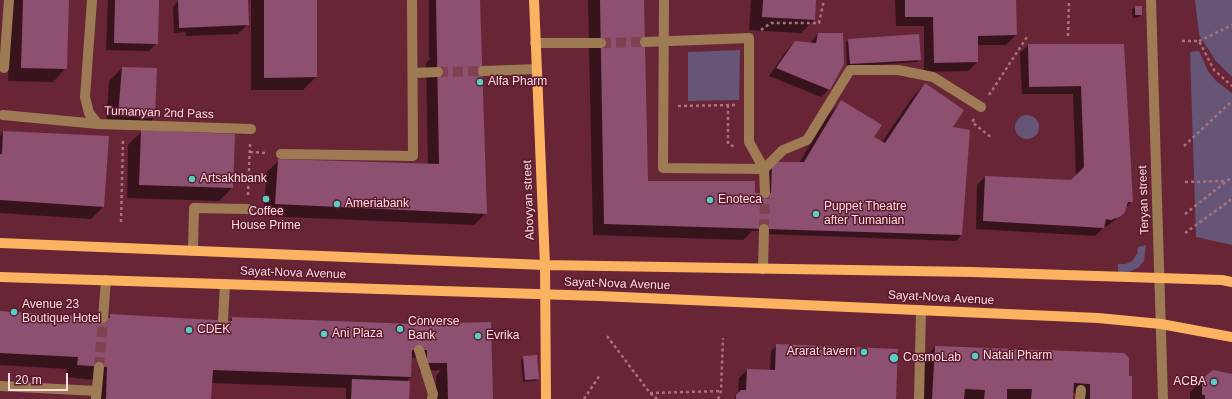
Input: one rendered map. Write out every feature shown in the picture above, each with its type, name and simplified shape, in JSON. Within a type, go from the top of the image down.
[{"type":"main road","name":"Abovyan street","points":[[534,0],[545,294],[546,399]]},
{"type":"main road","name":"Sayat-Nova Avenue","points":[[0,243],[544,265],[972,272],[1222,280],[1232,282]]},
{"type":"main road","name":"Sayat-Nova Avenue","points":[[0,277],[545,294],[1098,318],[1161,324],[1232,337]]},
{"type":"street","points":[[4,68],[9,0]]},
{"type":"street","name":"Tumanyan 2nd Pass","points":[[92,0],[85,97],[89,113],[98,124],[250,130]]},
{"type":"street","points":[[281,154],[413,156],[412,0]]},
{"type":"street","points":[[664,0],[665,41],[663,168],[764,169],[784,150],[807,140],[850,70],[898,70],[933,77],[981,107]]},
{"type":"street","name":"Teryan street","points":[[1151,0],[1163,399]]},
{"type":"street","points":[[645,42],[749,38],[749,142],[764,169],[765,193]]},
{"type":"street","points":[[536,43],[601,43]]},
{"type":"street","points":[[483,71],[537,69]]},
{"type":"street","points":[[413,73],[438,72]]},
{"type":"street","points":[[3,115],[98,124]]},
{"type":"street","points":[[193,251],[194,208],[248,209]]},
{"type":"street","points":[[763,269],[764,229]]},
{"type":"street","points":[[103,318],[106,280]]},
{"type":"street","points":[[223,320],[225,284]]},
{"type":"street","points":[[919,399],[921,310]]},
{"type":"street","points":[[419,350],[433,394],[432,399]]},
{"type":"street","points":[[0,386],[96,395],[99,367]]},
{"type":"path","points":[[749,38],[770,23],[819,23],[824,0]]},
{"type":"path","points":[[1068,36],[1069,0]]},
{"type":"path","points":[[1182,41],[1199,41],[1232,24]]},
{"type":"path","points":[[992,138],[972,122],[1027,37]]},
{"type":"path","points":[[1199,41],[1214,70],[1232,86]]},
{"type":"path","points":[[1184,146],[1232,100]]},
{"type":"path","points":[[663,107],[749,105]]},
{"type":"path","points":[[121,222],[123,124]]},
{"type":"path","points":[[248,209],[250,130]]},
{"type":"path","points":[[1185,214],[1232,177]]},
{"type":"path","points":[[1184,182],[1227,181]]},
{"type":"path","points":[[1185,233],[1232,199]]},
{"type":"path","points":[[419,316],[419,324]]},
{"type":"path","points":[[607,336],[656,399]]},
{"type":"path","points":[[718,399],[721,391],[723,338]]},
{"type":"path","points":[[584,399],[600,375]]},
{"type":"path","points":[[650,393],[721,391]]},
{"type":"shaded area","points":[[1195,0],[1232,0],[1232,77],[1216,61],[1199,35]]},
{"type":"shaded area","points":[[740,50],[739,100],[688,101],[688,52]]},
{"type":"shaded area","points":[[1199,51],[1208,71],[1216,81],[1232,93],[1232,245],[1196,237],[1190,52]]},
{"type":"shaded area","points":[[1027,115],[1036,118],[1039,127],[1036,136],[1027,139],[1018,136],[1015,127],[1018,118]]},
{"type":"shaded area","points":[[1146,245],[1144,261],[1138,268],[1129,272],[1118,274],[1118,264],[1126,264],[1132,261],[1137,254],[1138,247]]},
{"type":"building","points":[[23,0],[69,0],[67,69],[21,68]]},
{"type":"building","points":[[115,0],[159,0],[158,44],[114,43]]},
{"type":"building","points":[[178,0],[248,0],[249,25],[179,28]]},
{"type":"building","points":[[264,0],[317,0],[317,77],[264,78]]},
{"type":"building","points":[[436,0],[480,0],[487,214],[275,204],[278,159],[439,164]]},
{"type":"building","points":[[600,0],[644,0],[648,181],[755,181],[755,193],[771,193],[772,162],[804,162],[841,100],[882,125],[874,137],[885,143],[925,83],[964,110],[953,127],[970,130],[962,235],[604,224]]},
{"type":"building","points":[[763,0],[816,0],[815,20],[762,17]]},
{"type":"building","points":[[905,0],[1016,0],[1017,35],[978,36],[978,62],[934,63],[933,17],[905,17]]},
{"type":"building","points":[[1135,6],[1142,6],[1142,15],[1135,15]]},
{"type":"building","points":[[818,33],[843,33],[844,64],[830,90],[776,68],[795,41],[816,43]]},
{"type":"building","points":[[919,34],[921,60],[850,64],[848,39]]},
{"type":"building","points":[[1028,44],[1124,44],[1133,202],[1128,202],[1125,212],[1121,216],[1111,220],[1106,219],[1104,228],[983,221],[985,176],[1071,180],[1084,167],[1081,86],[1029,87]]},
{"type":"building","points":[[122,67],[157,68],[155,118],[118,116]]},
{"type":"building","points":[[141,130],[235,134],[233,188],[139,185]]},
{"type":"building","points":[[3,131],[109,136],[104,207],[0,200],[0,154],[2,154]]},
{"type":"building","points":[[0,311],[110,318],[110,314],[232,321],[232,317],[413,324],[491,322],[493,399],[448,399],[447,363],[427,363],[427,350],[412,350],[411,377],[213,370],[211,399],[106,399],[107,367],[77,365],[78,357],[0,353]]},
{"type":"building","points":[[776,344],[898,349],[896,399],[736,399],[736,395],[741,390],[746,390],[747,369],[775,370]]},
{"type":"building","points":[[935,346],[1124,353],[1129,358],[1129,376],[1132,376],[1132,399],[1090,399],[1090,384],[1074,383],[1073,399],[1031,399],[1032,389],[1007,389],[1007,399],[984,399],[985,390],[965,389],[964,399],[932,399]]},
{"type":"building","points":[[537,355],[539,379],[525,380],[523,356]]},
{"type":"building","points":[[1213,370],[1232,374],[1232,399],[1205,399],[1205,395],[1202,395],[1202,379]]},
{"type":"building","points":[[352,379],[410,381],[409,399],[351,399]]},
{"type":"tunnel","points":[[601,43],[645,42]]},
{"type":"tunnel","points":[[438,72],[483,71]]},
{"type":"tunnel","points":[[764,229],[765,193]]},
{"type":"tunnel","points":[[99,367],[103,318]]},
{"type":"place","name":"Alfa Pharm","points":[[480,82]]},
{"type":"place","name":"Artsakhbank","points":[[192,179]]},
{"type":"place","name":"Coffee House Prime","points":[[266,199]]},
{"type":"place","name":"Enoteca","points":[[710,200]]},
{"type":"place","name":"Ameriabank","points":[[337,204]]},
{"type":"place","name":"Puppet Theatre after Tumanian","points":[[816,214]]},
{"type":"place","name":"Avenue 23 Boutique Hotel","points":[[14,312]]},
{"type":"place","name":"Converse Bank","points":[[400,329]]},
{"type":"place","name":"CDEK","points":[[189,330]]},
{"type":"place","name":"Ani Plaza","points":[[324,334]]},
{"type":"place","name":"Evrika","points":[[478,336]]},
{"type":"place","name":"Ararat tavern","points":[[864,352]]},
{"type":"place","name":"Natali Pharm","points":[[975,356]]},
{"type":"place","name":"CosmoLab","points":[[894,358]]},
{"type":"place","name":"ACBA","points":[[1214,382]]}]
